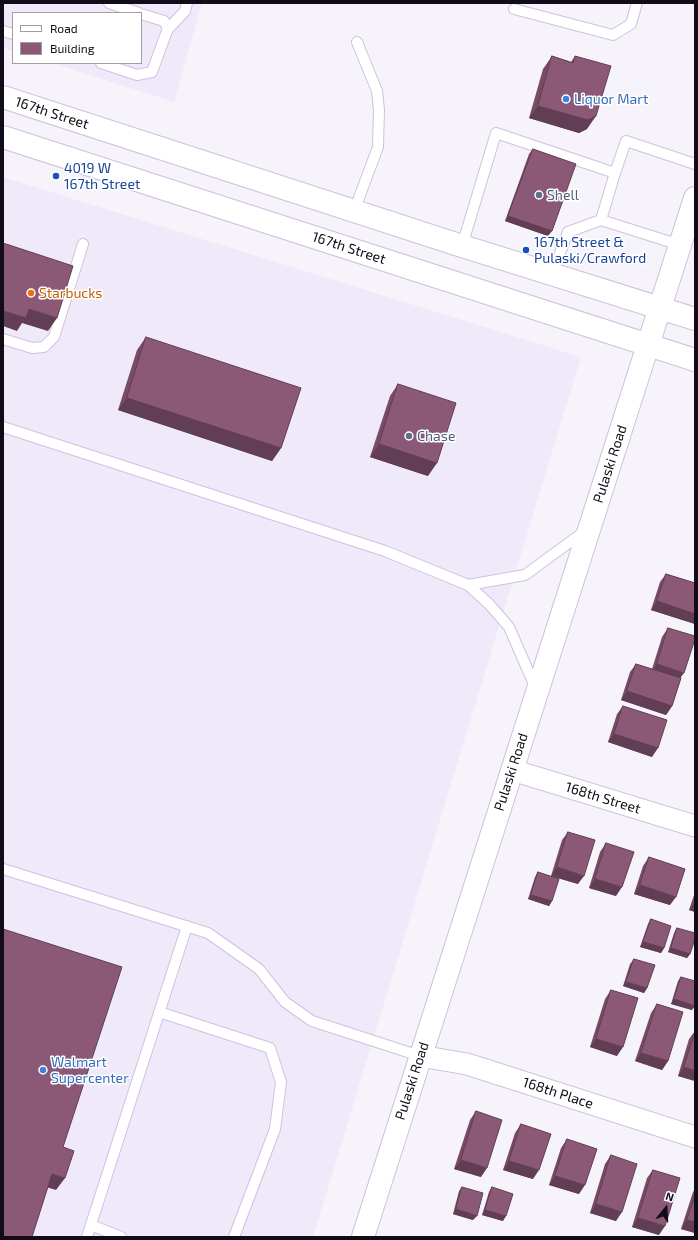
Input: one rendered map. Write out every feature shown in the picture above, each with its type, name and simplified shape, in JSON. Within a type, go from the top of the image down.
[{"type":"main road","name":"167th Street","points":[[3,97],[462,246],[695,319]]},
{"type":"main road","name":"167th Street","points":[[3,137],[695,360]]},
{"type":"main road","name":"Pulaski Road","points":[[363,1237],[648,345],[683,242],[695,198]]},
{"type":"street","name":"168th Street","points":[[512,770],[694,823]]},
{"type":"street","name":"168th Place","points":[[420,1056],[467,1064],[695,1137]]},
{"type":"lane","points":[[108,3],[137,12]]},
{"type":"lane","points":[[104,64],[137,75],[152,72],[167,30],[185,11],[187,3]]},
{"type":"lane","points":[[514,9],[613,36],[631,24],[637,3]]},
{"type":"lane","points":[[142,14],[164,22],[168,28],[167,30]]},
{"type":"lane","points":[[354,211],[378,147],[379,110],[377,91],[357,42]]},
{"type":"lane","points":[[462,246],[496,133],[615,173]]},
{"type":"lane","points":[[601,220],[626,141],[695,164]]},
{"type":"lane","points":[[552,274],[568,232],[601,220],[683,242]]},
{"type":"lane","points":[[3,339],[32,348],[44,347],[54,336],[83,244]]},
{"type":"lane","points":[[3,427],[385,551],[468,585],[489,604],[509,627],[537,691]]},
{"type":"lane","points":[[468,585],[525,575],[553,556],[590,527]]},
{"type":"lane","points":[[3,869],[208,933],[259,969],[285,1002],[312,1021],[420,1056]]},
{"type":"lane","points":[[87,1237],[187,926]]},
{"type":"lane","points":[[159,1012],[270,1048],[280,1082],[274,1129],[234,1237]]},
{"type":"lane","points":[[91,1225],[121,1237]]},
{"type":"shaded area","points":[[3,3],[202,3],[174,102],[55,64],[142,64],[142,12],[12,12],[12,51],[3,47]]},
{"type":"shaded area","points":[[3,177],[581,357],[313,1237],[3,1237]]},
{"type":"building","name":"Liquor Mart","points":[[552,56],[573,63],[575,56],[611,66],[596,116],[588,120],[538,106]]},
{"type":"building","name":"Shell","points":[[533,149],[576,164],[552,231],[508,216]]},
{"type":"building","points":[[3,243],[73,266],[57,318],[29,309],[26,318],[3,311]]},
{"type":"building","points":[[146,337],[301,388],[281,448],[127,398]]},
{"type":"building","name":"Chase","points":[[398,384],[456,403],[437,463],[379,444]]},
{"type":"building","points":[[666,574],[695,583],[695,614],[657,601]]},
{"type":"building","points":[[668,628],[695,636],[684,673],[657,664]]},
{"type":"building","points":[[636,664],[681,678],[672,706],[627,691]]},
{"type":"building","points":[[623,706],[667,720],[658,748],[614,734]]},
{"type":"building","points":[[568,832],[595,840],[584,876],[557,867]]},
{"type":"building","points":[[606,843],[634,852],[622,887],[595,879]]},
{"type":"building","points":[[649,857],[685,869],[676,897],[640,885]]},
{"type":"building","points":[[538,872],[559,879],[552,901],[531,895]]},
{"type":"building","points":[[651,919],[671,926],[664,948],[643,942]]},
{"type":"building","points":[[677,928],[695,933],[695,939],[690,954],[671,948]]},
{"type":"building","name":"Walmart Supercenter","points":[[3,929],[122,967],[63,1147],[74,1151],[65,1178],[52,1174],[32,1237],[3,1237]]},
{"type":"building","points":[[634,959],[655,965],[647,988],[626,982]]},
{"type":"building","points":[[681,977],[695,981],[695,1006],[674,999]]},
{"type":"building","points":[[611,990],[638,998],[623,1047],[596,1039]]},
{"type":"building","points":[[657,1004],[683,1012],[668,1061],[641,1053]]},
{"type":"building","points":[[695,1032],[695,1071],[684,1067]]},
{"type":"building","points":[[476,1111],[502,1120],[487,1168],[461,1160]]},
{"type":"building","points":[[521,1124],[551,1134],[539,1170],[509,1161]]},
{"type":"building","points":[[567,1139],[597,1149],[585,1185],[555,1176]]},
{"type":"building","points":[[611,1155],[637,1164],[622,1212],[596,1204]]},
{"type":"building","points":[[653,1170],[680,1178],[665,1226],[638,1218]]},
{"type":"building","points":[[462,1187],[483,1193],[477,1216],[456,1209]]},
{"type":"building","points":[[492,1187],[513,1194],[506,1216],[485,1210]]},
{"type":"building","points":[[695,1196],[695,1222],[687,1220]]},
{"type":"place","name":"Liquor Mart","points":[[566,99]]},
{"type":"place","name":"4019 W 167th Street","points":[[56,176]]},
{"type":"place","name":"Shell","points":[[539,195]]},
{"type":"place","name":"167th Street & Pulaski/Crawford","points":[[526,250]]},
{"type":"place","name":"Starbucks","points":[[31,293]]},
{"type":"place","name":"Chase","points":[[409,436]]},
{"type":"place","name":"Walmart Supercenter","points":[[43,1070]]}]
